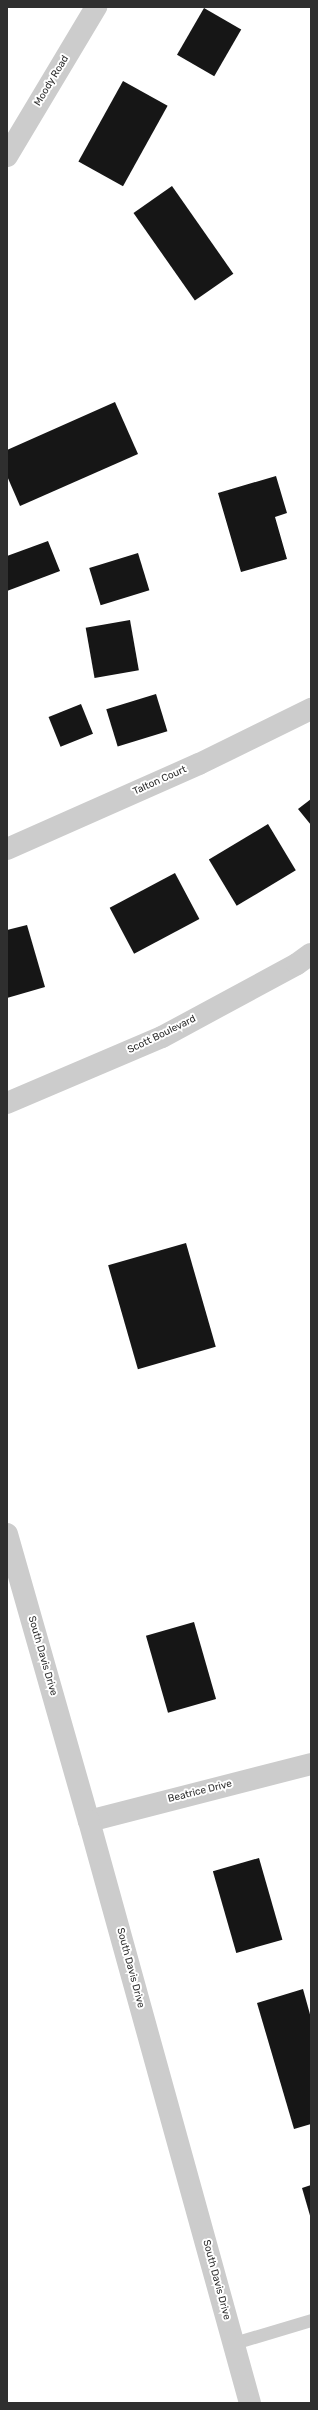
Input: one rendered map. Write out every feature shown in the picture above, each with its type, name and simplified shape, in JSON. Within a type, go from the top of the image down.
[{"type":"street","name":"Moody Road","points":[[7,156],[96,7]]},
{"type":"street","name":"Talton Court","points":[[7,849],[199,764],[311,709]]},
{"type":"street","name":"Scott Boulevard","points":[[7,1103],[162,1037],[292,967],[311,954]]},
{"type":"street","name":"South Davis Drive","points":[[7,1534],[89,1821],[250,2403]]},
{"type":"street","name":"Beatrice Drive","points":[[89,1821],[311,1764]]},
{"type":"lane","points":[[234,2343],[311,2320]]},
{"type":"building","points":[[204,8],[241,30],[214,76],[177,55]]},
{"type":"building","points":[[123,81],[168,106],[123,186],[78,161]]},
{"type":"building","points":[[172,186],[233,274],[195,301],[133,213]]},
{"type":"building","points":[[115,402],[138,454],[20,506],[7,476],[7,450]]},
{"type":"building","points":[[276,476],[287,513],[275,517],[287,559],[241,572],[218,493]]},
{"type":"building","points":[[48,541],[60,571],[7,591],[7,556]]},
{"type":"building","points":[[138,553],[149,590],[101,605],[89,568]]},
{"type":"building","points":[[130,620],[139,670],[95,678],[86,628]]},
{"type":"building","points":[[156,694],[167,731],[118,746],[106,709]]},
{"type":"building","points":[[81,704],[93,734],[61,747],[49,717]]},
{"type":"building","points":[[311,799],[311,825],[298,809]]},
{"type":"building","points":[[268,824],[296,870],[237,906],[209,860]]},
{"type":"building","points":[[175,873],[199,919],[134,954],[110,908]]},
{"type":"building","points":[[27,925],[45,987],[7,998],[7,930]]},
{"type":"building","points":[[186,1243],[216,1347],[138,1369],[108,1265]]},
{"type":"building","points":[[194,1622],[216,1699],[168,1713],[146,1636]]},
{"type":"building","points":[[259,1858],[282,1940],[236,1953],[213,1871]]},
{"type":"building","points":[[303,1989],[311,2018],[311,2124],[294,2129],[257,2003]]},
{"type":"building","points":[[311,2185],[311,2219],[302,2188]]}]
